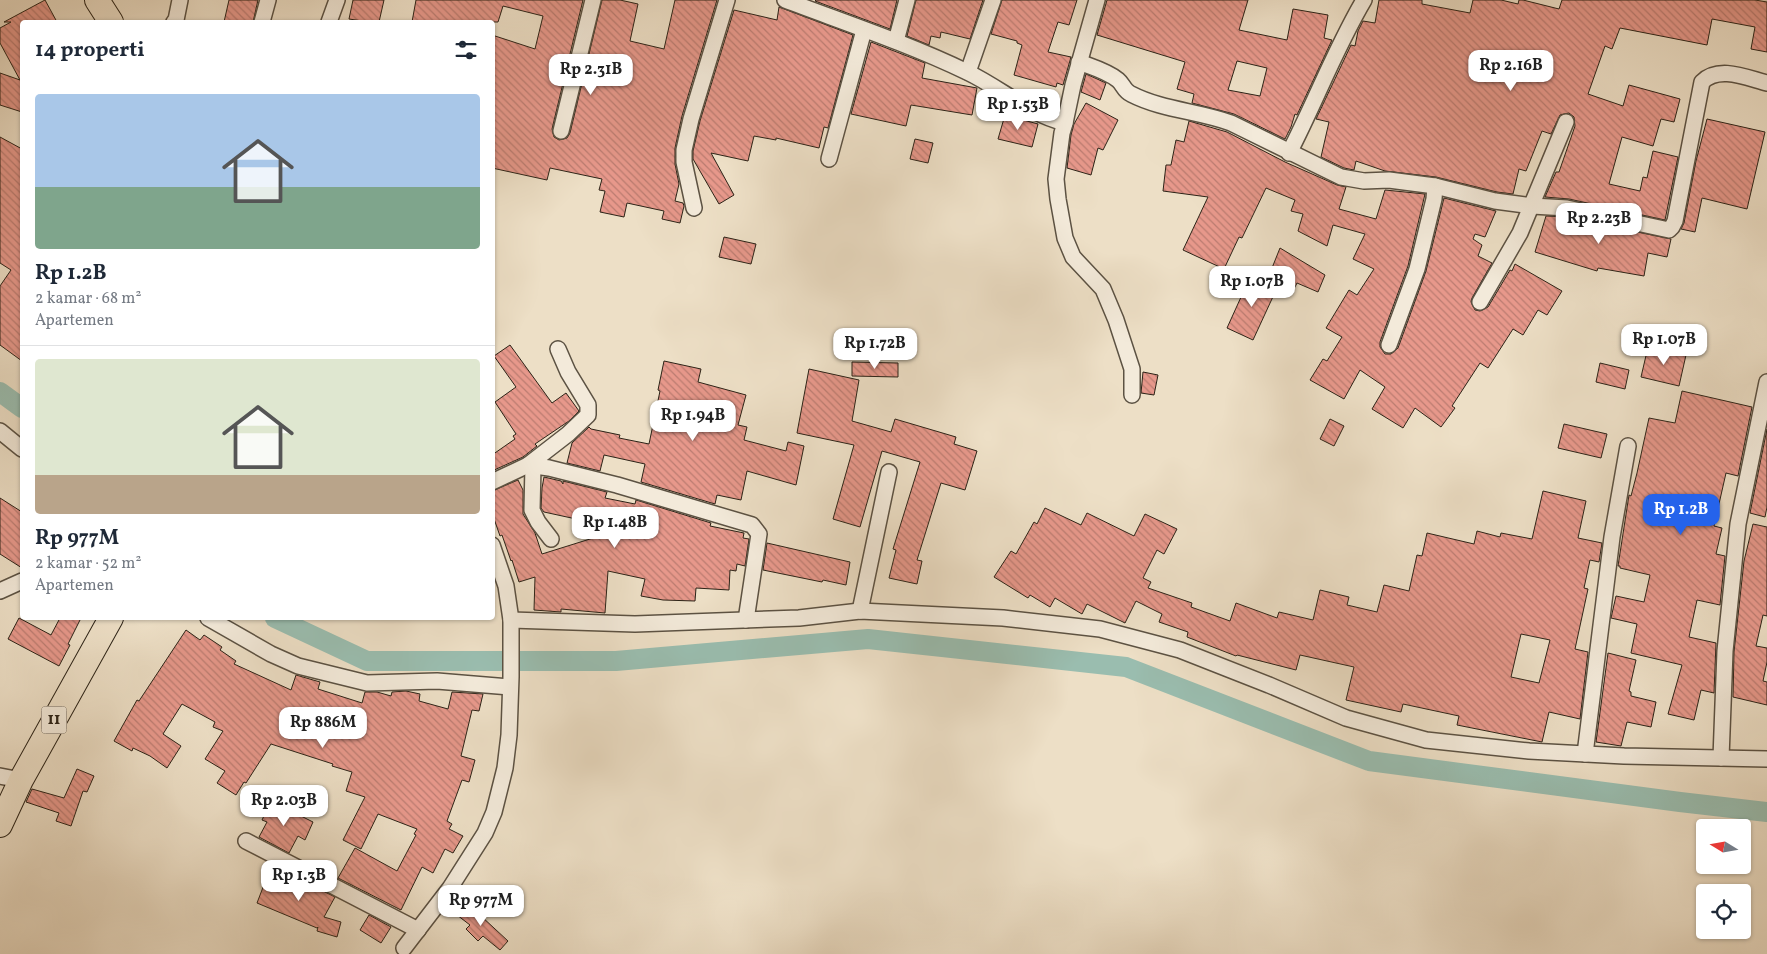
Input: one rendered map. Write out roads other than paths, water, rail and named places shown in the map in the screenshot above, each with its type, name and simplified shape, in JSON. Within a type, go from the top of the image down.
[{"type":"highway","points":[[97,0],[110,20]]},
{"type":"highway","name":"11","points":[[0,824],[10,778],[110,620]]},
{"type":"street","points":[[176,20],[180,0]]},
{"type":"street","points":[[263,20],[268,0]]},
{"type":"street","points":[[330,20],[337,0]]},
{"type":"street","points":[[561,131],[593,0]]},
{"type":"street","points":[[694,208],[684,162],[684,150],[691,119],[727,0]]},
{"type":"street","points":[[785,0],[896,41],[968,72],[1033,112],[1065,123]]},
{"type":"street","points":[[896,41],[907,0]]},
{"type":"street","points":[[968,72],[993,0]]},
{"type":"street","points":[[1097,0],[1068,105],[1056,178],[1065,238],[1073,257],[1102,289],[1116,320],[1132,369],[1132,395]]},
{"type":"street","points":[[1289,153],[1312,108],[1348,27],[1364,0]]},
{"type":"street","points":[[829,159],[864,30]]},
{"type":"street","points":[[1079,62],[1110,74],[1130,94],[1181,111],[1218,118],[1341,177],[1364,182],[1389,180],[1435,186],[1494,200],[1532,206],[1567,208],[1668,230],[1672,228],[1675,220],[1702,82],[1706,78],[1726,73],[1767,82]]},
{"type":"street","points":[[1480,302],[1520,233],[1566,122]]},
{"type":"street","points":[[1389,345],[1417,269],[1434,199],[1435,186]]},
{"type":"street","points":[[495,481],[530,466],[588,415],[588,405],[568,372],[558,349]]},
{"type":"street","points":[[1721,758],[1725,651],[1738,524],[1767,382]]},
{"type":"street","points":[[0,431],[20,447]]},
{"type":"street","points":[[1585,754],[1612,537],[1628,446]]},
{"type":"street","points":[[530,466],[532,510],[538,522],[551,539]]},
{"type":"street","points":[[530,466],[550,468],[617,485],[752,526],[759,534],[746,620]]},
{"type":"street","points":[[860,611],[889,472]]},
{"type":"street","points":[[404,948],[450,888],[484,833],[494,812],[505,768],[509,735],[512,636],[506,586],[495,554]]},
{"type":"street","points":[[0,591],[20,582]]},
{"type":"street","points":[[511,620],[635,624],[799,618],[860,611],[1003,618],[1100,629],[1180,650],[1346,718],[1426,740],[1585,754],[1767,759]]},
{"type":"street","points":[[212,620],[271,654],[298,666],[367,683],[437,681],[511,682]]},
{"type":"street","points":[[246,841],[418,930]]},
{"type":"waterway","points":[[0,392],[20,407]]},
{"type":"waterway","points":[[279,620],[367,661],[616,661],[868,639],[1126,667],[1369,761],[1767,812]]}]
